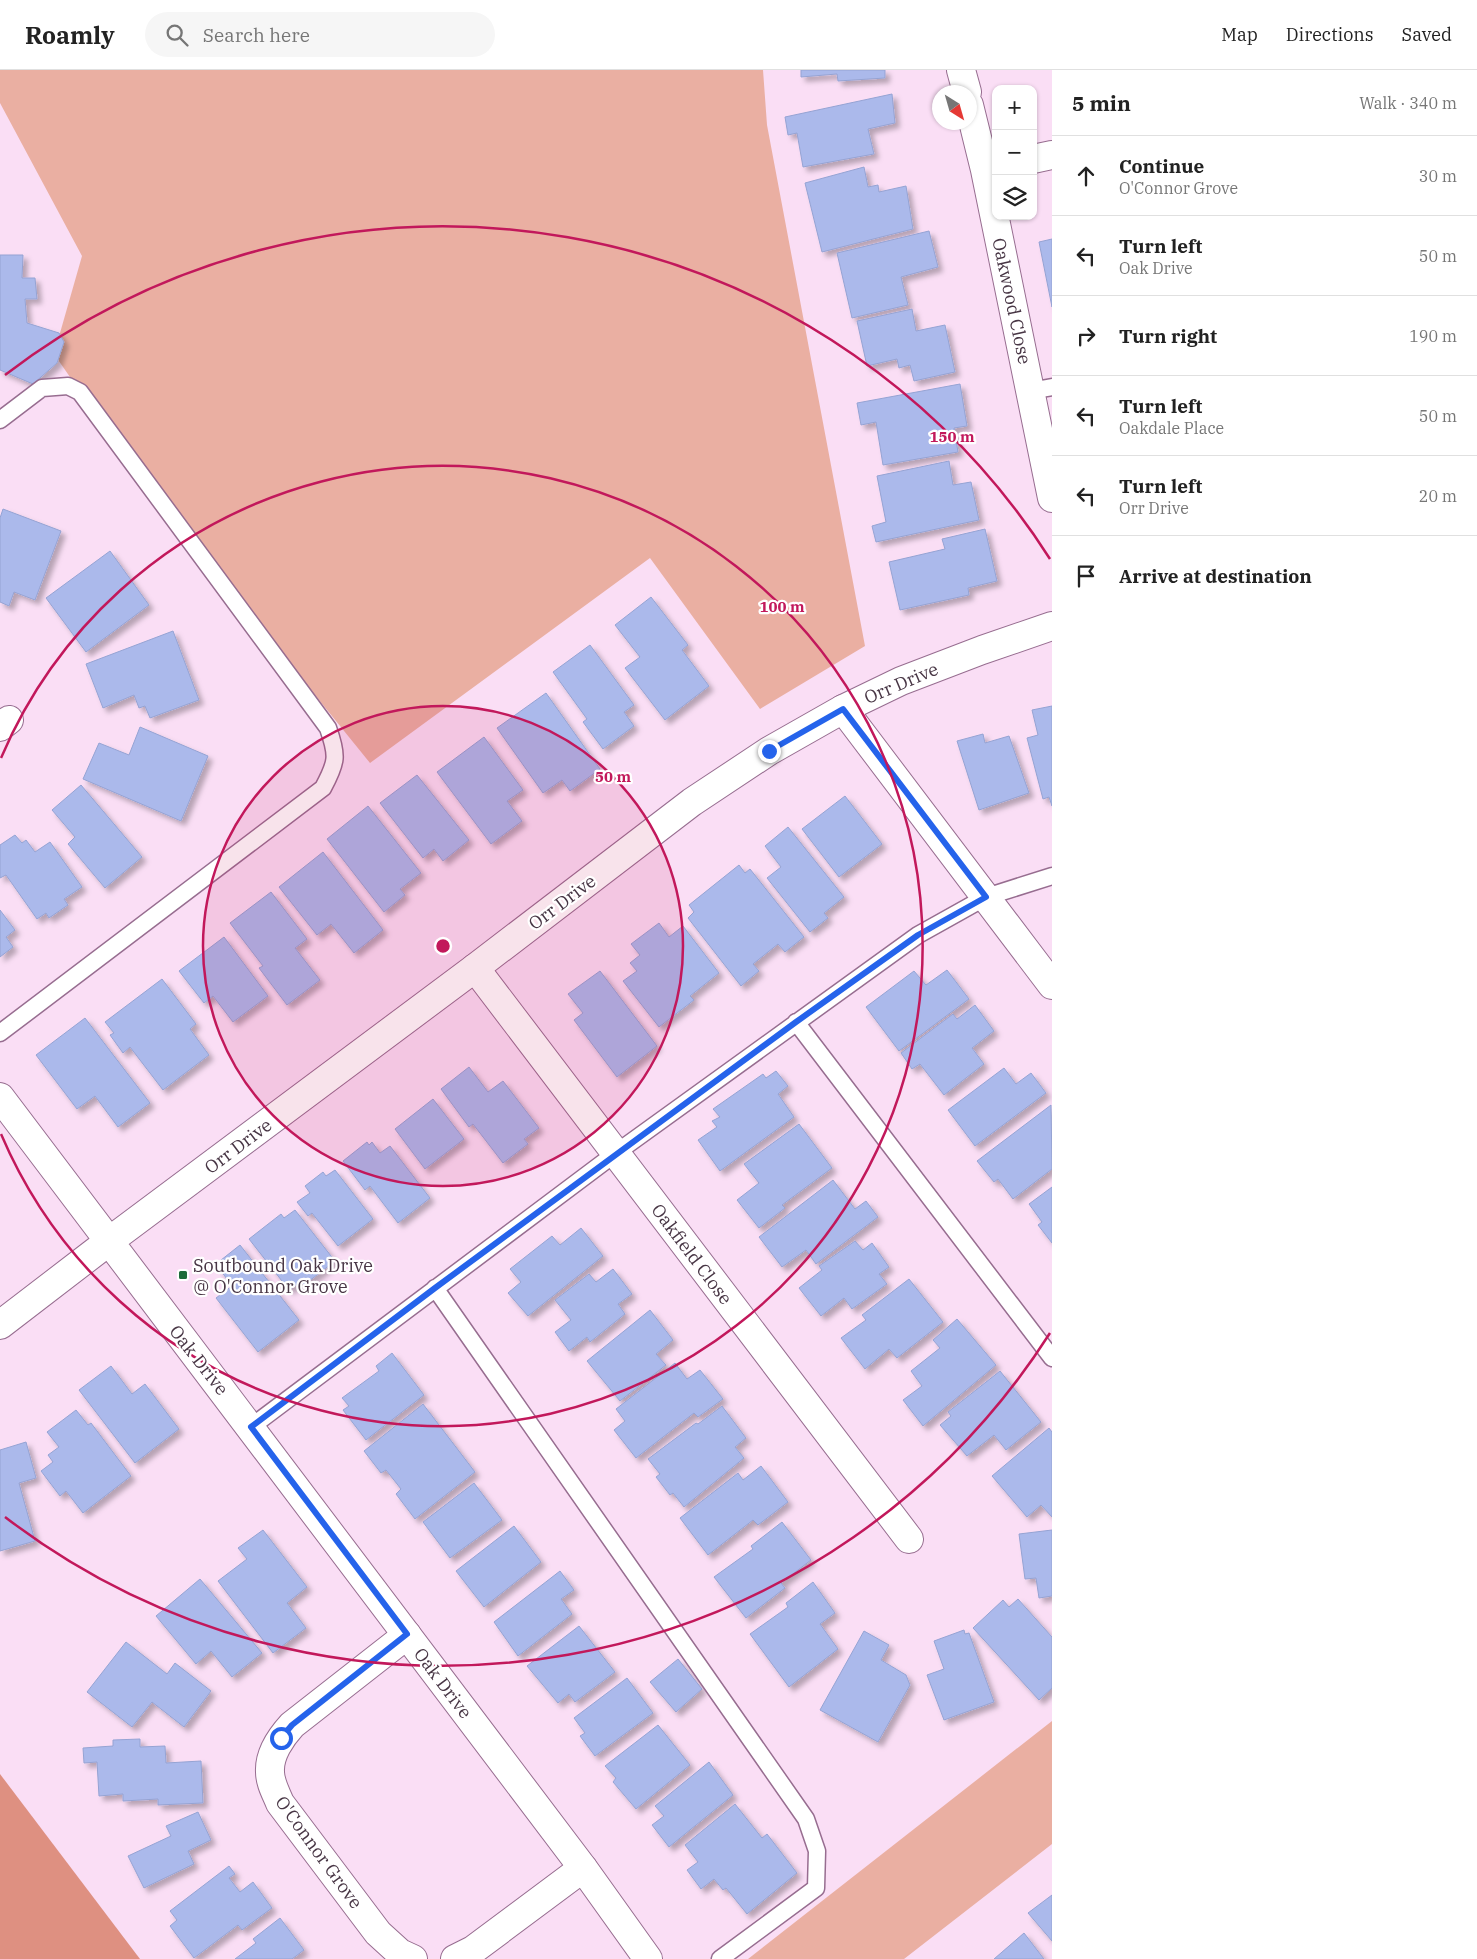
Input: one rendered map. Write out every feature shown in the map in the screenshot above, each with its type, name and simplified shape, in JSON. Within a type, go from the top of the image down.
[{"type":"street","points":[[962,70],[965,85]]},
{"type":"street","name":"Oakwood Close","points":[[977,126],[990,168],[1041,389],[1052,498]]},
{"type":"street","points":[[1037,158],[1052,155]]},
{"type":"street","name":"Orr Drive","points":[[0,1325],[475,968],[692,802],[769,751],[843,709],[901,681],[1052,626]]},
{"type":"street","points":[[843,709],[1052,985]]},
{"type":"street","name":"Oakfield Close","points":[[475,968],[909,1539]]},
{"type":"street","name":"Oak Drive","points":[[0,1097],[583,1868],[648,1959]]},
{"type":"street","name":"O'Connor Grove","points":[[407,1634],[292,1725],[281,1738],[270,1771],[273,1786],[280,1803],[378,1933],[400,1953],[413,1959]]},
{"type":"street","points":[[455,1959],[473,1950],[583,1868]]},
{"type":"lane","points":[[0,420],[42,388],[68,386],[80,392],[328,728],[336,750],[332,771],[323,788],[0,1033]]},
{"type":"lane","points":[[251,1427],[616,1153],[918,935],[986,897],[1052,876]]},
{"type":"lane","points":[[796,1022],[1052,1358]]},
{"type":"lane","points":[[435,1288],[806,1819],[817,1851],[816,1888],[720,1959]]},
{"type":"shaded area","points":[[0,70],[763,70],[767,125],[865,646],[760,709],[650,558],[370,763],[145,485],[54,354],[82,256],[0,103]]},
{"type":"shaded area","points":[[1052,1721],[1052,1844],[904,1959],[748,1959]]},
{"type":"shaded area","points":[[0,1774],[140,1959],[0,1959]]},
{"type":"building","points":[[801,70],[885,70],[885,78],[838,81],[837,74],[801,77]]},
{"type":"building","points":[[892,94],[895,123],[868,129],[874,154],[803,167],[797,133],[788,135],[785,117]]},
{"type":"building","points":[[864,167],[868,187],[878,185],[879,192],[906,186],[913,229],[822,252],[805,183]]},
{"type":"building","points":[[929,231],[938,267],[901,277],[908,305],[852,318],[837,253]]},
{"type":"building","points":[[1052,239],[1052,307],[1039,242]]},
{"type":"building","points":[[0,255],[23,255],[22,278],[35,278],[37,299],[25,299],[27,323],[59,333],[64,342],[57,363],[33,384],[0,370]]},
{"type":"building","points":[[912,309],[916,331],[945,325],[955,372],[914,381],[910,365],[899,368],[897,359],[867,366],[857,321]]},
{"type":"building","points":[[960,384],[967,426],[954,428],[958,452],[883,465],[876,422],[861,425],[857,403]]},
{"type":"building","points":[[949,461],[953,485],[971,482],[979,520],[876,542],[872,526],[886,522],[877,476]]},
{"type":"building","points":[[3,509],[61,531],[35,600],[14,592],[9,606],[0,602],[0,518]]},
{"type":"building","points":[[985,529],[997,581],[968,588],[969,595],[900,610],[889,562],[945,549],[942,539]]},
{"type":"building","points":[[110,551],[149,605],[86,652],[46,598]]},
{"type":"building","points":[[651,597],[688,645],[682,650],[709,686],[665,720],[625,668],[640,657],[615,625]]},
{"type":"building","points":[[173,631],[199,700],[150,718],[145,706],[139,708],[134,695],[103,708],[86,664]]},
{"type":"building","points":[[590,645],[634,705],[624,712],[634,726],[603,749],[583,722],[587,719],[553,672]]},
{"type":"building","points":[[546,693],[600,769],[570,791],[562,780],[543,793],[497,728]]},
{"type":"building","points":[[1052,706],[1052,806],[1049,797],[1043,799],[1027,738],[1038,735],[1032,710]]},
{"type":"building","points":[[140,727],[208,756],[181,821],[83,779],[99,743],[129,755]]},
{"type":"building","points":[[983,734],[985,743],[1009,736],[1029,793],[979,810],[957,741]]},
{"type":"building","points":[[484,737],[523,790],[507,801],[522,821],[491,844],[437,772]]},
{"type":"building","points":[[417,775],[469,840],[443,861],[434,849],[423,858],[380,803]]},
{"type":"building","points":[[81,785],[142,857],[105,888],[68,844],[75,837],[52,810]]},
{"type":"building","points":[[845,796],[882,844],[839,877],[802,829]]},
{"type":"building","points":[[368,806],[421,873],[400,889],[405,895],[384,912],[327,839]]},
{"type":"building","points":[[788,827],[844,897],[824,913],[828,918],[810,932],[767,878],[781,867],[765,846]]},
{"type":"building","points":[[15,835],[22,843],[26,840],[35,852],[50,842],[82,887],[64,899],[68,905],[49,918],[46,913],[37,919],[6,875],[0,878],[0,845]]},
{"type":"building","points":[[323,852],[383,930],[354,953],[331,924],[317,935],[279,887]]},
{"type":"building","points":[[739,865],[745,873],[750,869],[804,937],[785,952],[778,944],[753,964],[759,971],[741,986],[688,918],[694,912],[689,905]]},
{"type":"building","points":[[271,892],[307,939],[295,948],[320,980],[287,1005],[259,968],[263,966],[230,923]]},
{"type":"building","points":[[0,910],[15,930],[6,937],[13,947],[0,957]]},
{"type":"building","points":[[659,923],[669,937],[683,926],[719,973],[690,996],[694,1000],[659,1027],[623,981],[637,971],[630,963],[640,955],[631,944]]},
{"type":"building","points":[[224,937],[268,996],[233,1022],[213,996],[204,1003],[179,971]]},
{"type":"building","points":[[947,970],[969,999],[899,1051],[866,1007],[914,971],[926,985]]},
{"type":"building","points":[[600,971],[657,1046],[617,1077],[574,1020],[583,1013],[568,994]]},
{"type":"building","points":[[162,979],[196,1024],[190,1029],[209,1055],[163,1090],[130,1047],[123,1053],[110,1035],[114,1033],[105,1022]]},
{"type":"building","points":[[975,1005],[994,1031],[972,1048],[984,1064],[944,1095],[920,1064],[912,1069],[901,1053],[953,1014],[957,1019]]},
{"type":"building","points":[[85,1018],[150,1103],[118,1127],[95,1096],[77,1109],[36,1055]]},
{"type":"building","points":[[469,1067],[488,1092],[503,1081],[539,1128],[524,1139],[528,1144],[503,1163],[473,1124],[469,1127],[441,1089]]},
{"type":"building","points":[[1004,1068],[1016,1084],[1031,1073],[1046,1093],[975,1146],[948,1110]]},
{"type":"building","points":[[776,1071],[788,1086],[778,1094],[794,1117],[720,1171],[698,1140],[717,1127],[712,1121],[720,1117],[713,1109],[763,1074],[766,1078]]},
{"type":"building","points":[[433,1099],[464,1139],[425,1169],[395,1129]]},
{"type":"building","points":[[1051,1105],[1052,1169],[1013,1199],[998,1179],[994,1182],[977,1161]]},
{"type":"building","points":[[799,1124],[832,1168],[782,1205],[785,1208],[759,1228],[737,1200],[759,1183],[744,1164]]},
{"type":"building","points":[[367,1142],[369,1145],[372,1142],[380,1153],[390,1146],[430,1198],[398,1223],[370,1186],[365,1190],[343,1161]]},
{"type":"building","points":[[335,1170],[373,1219],[338,1246],[312,1213],[308,1216],[297,1202],[310,1193],[305,1186],[323,1172],[326,1176]]},
{"type":"building","points":[[833,1180],[855,1209],[866,1201],[878,1217],[816,1264],[806,1250],[782,1267],[759,1237]]},
{"type":"building","points":[[1052,1187],[1052,1243],[1038,1225],[1042,1222],[1029,1204]]},
{"type":"building","points":[[295,1210],[335,1261],[304,1285],[301,1281],[289,1290],[249,1239],[281,1214],[284,1218]]},
{"type":"building","points":[[581,1228],[603,1256],[528,1316],[508,1293],[521,1282],[510,1269],[552,1236],[560,1245]]},
{"type":"building","points":[[855,1241],[863,1250],[872,1243],[889,1267],[879,1274],[887,1284],[852,1309],[844,1298],[821,1316],[799,1288],[822,1270],[819,1266]]},
{"type":"building","points":[[240,1245],[299,1320],[258,1352],[216,1298],[232,1286],[216,1264]]},
{"type":"building","points":[[613,1269],[632,1294],[618,1304],[625,1314],[590,1342],[587,1337],[569,1351],[555,1332],[571,1320],[555,1300],[589,1274],[596,1282]]},
{"type":"building","points":[[909,1279],[943,1322],[897,1358],[889,1349],[865,1369],[841,1338],[866,1320],[862,1315]]},
{"type":"building","points":[[650,1310],[673,1340],[656,1354],[666,1365],[620,1401],[587,1361]]},
{"type":"building","points":[[957,1319],[996,1365],[923,1426],[903,1400],[922,1386],[911,1371],[940,1348],[933,1340]]},
{"type":"building","points":[[392,1353],[424,1395],[366,1440],[343,1410],[349,1406],[342,1398],[379,1371],[376,1366]]},
{"type":"building","points":[[675,1363],[687,1379],[700,1370],[723,1399],[698,1417],[694,1413],[636,1458],[614,1430],[625,1421],[616,1409]]},
{"type":"building","points":[[111,1366],[132,1394],[145,1384],[179,1429],[135,1463],[79,1390]]},
{"type":"building","points":[[1000,1371],[1041,1422],[1006,1450],[994,1435],[967,1456],[940,1425],[951,1416],[948,1412]]},
{"type":"building","points":[[423,1404],[475,1472],[415,1519],[396,1494],[401,1489],[386,1470],[381,1473],[364,1451]]},
{"type":"building","points":[[722,1406],[746,1438],[735,1447],[744,1458],[684,1507],[673,1493],[670,1495],[656,1477],[660,1474],[648,1459]]},
{"type":"building","points":[[76,1410],[88,1425],[91,1423],[131,1476],[83,1513],[66,1491],[60,1496],[41,1471],[53,1462],[48,1455],[59,1447],[47,1432]]},
{"type":"building","points":[[1049,1428],[1052,1432],[1052,1517],[1041,1505],[1027,1517],[992,1476]]},
{"type":"building","points":[[26,1442],[36,1478],[19,1483],[35,1541],[0,1551],[0,1450]]},
{"type":"building","points":[[761,1466],[788,1502],[758,1525],[753,1520],[708,1555],[680,1518],[738,1473],[743,1480]]},
{"type":"building","points":[[474,1483],[502,1520],[450,1558],[423,1522]]},
{"type":"building","points":[[782,1522],[811,1560],[781,1583],[785,1588],[746,1618],[714,1577],[753,1549],[751,1546]]},
{"type":"building","points":[[514,1526],[541,1562],[484,1607],[456,1571]]},
{"type":"building","points":[[263,1530],[307,1587],[287,1603],[306,1628],[273,1653],[218,1581],[247,1559],[238,1548]]},
{"type":"building","points":[[1052,1530],[1052,1596],[1039,1598],[1036,1578],[1025,1579],[1019,1534]]},
{"type":"building","points":[[560,1571],[574,1590],[561,1599],[572,1614],[518,1656],[494,1622]]},
{"type":"building","points":[[200,1579],[262,1653],[232,1677],[211,1651],[196,1664],[156,1616]]},
{"type":"building","points":[[813,1582],[835,1613],[820,1624],[838,1649],[789,1687],[750,1634],[788,1607],[786,1603]]},
{"type":"building","points":[[1018,1599],[1052,1637],[1052,1688],[1039,1700],[973,1628],[1003,1600],[1009,1607]]},
{"type":"building","points":[[579,1626],[615,1672],[575,1702],[569,1694],[558,1703],[527,1666]]},
{"type":"building","points":[[964,1630],[965,1634],[969,1633],[994,1702],[944,1720],[927,1675],[944,1669],[934,1641]]},
{"type":"building","points":[[864,1631],[889,1645],[881,1660],[906,1675],[910,1685],[878,1742],[820,1710]]},
{"type":"building","points":[[126,1642],[167,1674],[175,1663],[211,1691],[184,1727],[152,1702],[132,1727],[87,1692]]},
{"type":"building","points":[[678,1659],[702,1689],[676,1712],[650,1682]]},
{"type":"building","points":[[627,1678],[653,1713],[595,1756],[580,1736],[585,1733],[574,1718]]},
{"type":"building","points":[[658,1725],[690,1765],[636,1809],[613,1782],[616,1778],[605,1766]]},
{"type":"building","points":[[140,1739],[140,1747],[165,1746],[166,1763],[201,1761],[203,1803],[158,1805],[158,1799],[123,1801],[123,1794],[99,1796],[97,1762],[84,1763],[83,1748],[113,1746],[113,1740]]},
{"type":"building","points":[[709,1762],[733,1795],[669,1847],[652,1825],[664,1816],[655,1806]]},
{"type":"building","points":[[735,1804],[762,1838],[767,1834],[797,1873],[747,1914],[726,1888],[723,1890],[714,1879],[701,1889],[687,1870],[698,1862],[685,1845]]},
{"type":"building","points":[[198,1812],[211,1840],[188,1851],[194,1864],[144,1888],[128,1856],[171,1836],[166,1826]]},
{"type":"building","points":[[229,1866],[235,1874],[229,1878],[240,1892],[253,1882],[272,1908],[242,1930],[238,1925],[194,1958],[170,1926],[177,1920],[170,1911]]},
{"type":"building","points":[[1052,1895],[1052,1941],[1028,1913]]},
{"type":"building","points":[[280,1918],[304,1950],[292,1959],[235,1959],[256,1943],[253,1939]]},
{"type":"building","points":[[1024,1933],[1044,1959],[994,1959]]},
{"type":"place","name":"Soutbound Oak Drive @ O'Connor Grove","points":[[183,1275]]},
{"type":"route","points":[[281,1738],[292,1725],[407,1634],[251,1427],[616,1153],[796,1022],[918,935],[986,897],[843,709],[769,751]]}]
